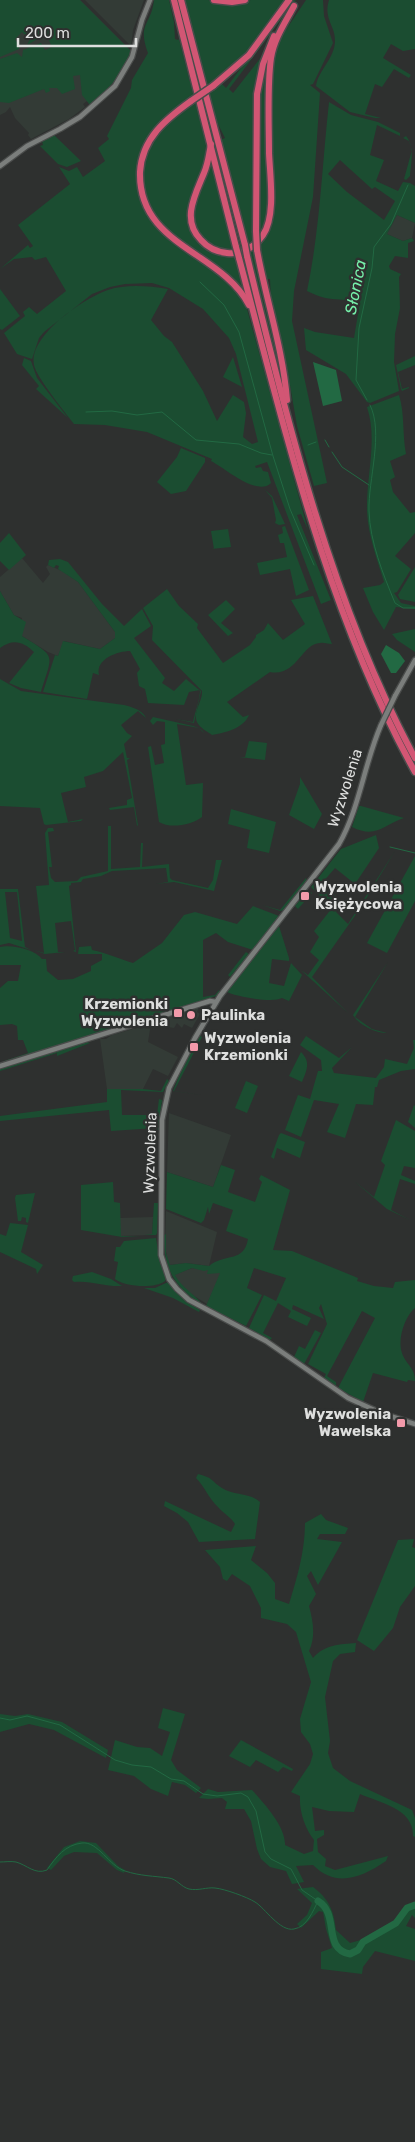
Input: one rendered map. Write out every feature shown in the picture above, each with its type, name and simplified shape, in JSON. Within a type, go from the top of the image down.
[{"type":"highway","points":[[174,0],[236,247],[299,482],[326,567],[374,692],[415,772]]},
{"type":"highway","points":[[181,0],[308,489],[337,577],[380,690],[415,758]]},
{"type":"highway","points":[[214,0],[232,2],[245,0]]},
{"type":"highway","points":[[254,315],[234,283],[163,230],[149,212],[141,188],[141,165],[147,143],[155,132],[166,120],[250,56],[290,0]]},
{"type":"highway","points":[[210,144],[205,172],[191,207],[190,218],[194,230],[205,245],[213,250],[228,253],[244,251],[259,240],[269,220],[270,64],[275,42],[296,3]]},
{"type":"highway","points":[[289,419],[284,371],[257,250],[257,94],[267,49],[296,3]]},
{"type":"street","points":[[0,166],[27,146],[73,121],[94,106],[115,86],[132,57],[142,20],[150,0]]},
{"type":"street","name":"Wyzwolenia","points":[[415,660],[381,726],[371,751],[351,819],[339,844],[216,1002],[176,1074],[164,1104],[160,1236],[162,1259],[167,1274],[177,1289],[189,1300],[266,1341],[342,1394],[372,1409],[415,1424]]},
{"type":"street","points":[[0,1066],[184,1008],[210,1001],[216,1002]]},
{"type":"shaded area","points":[[0,0],[80,0],[131,51],[124,67],[103,94],[90,105],[82,95],[80,75],[73,76],[75,89],[62,94],[57,88],[49,88],[50,91],[46,93],[44,89],[9,103],[0,102],[0,59],[17,53],[22,57],[23,50],[41,43],[45,50],[52,47],[46,34],[27,45],[30,39],[22,32],[15,39],[19,49],[0,57]]},
{"type":"shaded area","points":[[80,0],[131,51],[114,82],[94,102],[89,104],[87,101],[83,104],[85,107],[69,119],[31,139],[28,135],[29,133],[15,118],[10,107],[0,115],[0,52],[8,34]]},
{"type":"shaded area","points":[[85,0],[144,0],[133,30],[131,46]]},
{"type":"shaded area","points":[[154,0],[169,0],[174,22],[175,39],[179,39],[206,144],[205,163],[194,189],[193,233],[208,250],[234,255],[245,293],[221,269],[185,245],[163,226],[148,200],[143,170],[145,155],[151,141],[160,128],[183,108],[182,104],[161,120],[146,142],[138,177],[152,220],[232,284],[247,309],[308,530],[301,514],[297,515],[331,600],[321,604],[267,462],[255,466],[256,468],[261,467],[263,471],[268,472],[271,483],[265,486],[258,486],[241,480],[211,461],[212,459],[147,432],[105,425],[74,424],[45,386],[34,365],[34,354],[48,331],[85,301],[108,290],[123,287],[145,286],[168,289],[151,320],[164,336],[172,342],[203,391],[217,421],[233,395],[244,402],[246,413],[243,437],[252,444],[258,442],[236,354],[229,338],[203,309],[169,288],[152,283],[125,284],[92,294],[44,332],[39,338],[32,359],[17,354],[4,333],[25,316],[23,312],[29,307],[37,314],[66,291],[46,257],[35,260],[32,257],[14,259],[0,269],[28,245],[30,248],[33,246],[18,225],[70,184],[59,167],[69,171],[77,167],[83,177],[105,161],[98,148],[109,139],[107,136],[131,88],[132,80],[148,53],[144,30]]},
{"type":"shaded area","points":[[184,0],[208,0],[235,4],[251,0],[285,0],[222,84],[226,88],[292,0],[296,0],[229,89],[233,93],[262,56],[254,90],[253,234],[258,186],[260,92],[262,77],[268,59],[267,215],[261,233],[252,243],[242,249],[231,251],[220,249],[210,244],[202,236],[196,225],[193,212],[210,158],[233,247],[247,243],[220,140],[225,138],[216,120]]},
{"type":"shaded area","points":[[306,0],[323,0],[324,16],[333,43],[313,84],[310,85],[320,93],[313,197],[294,291],[292,321],[327,483],[314,486],[297,426],[286,362],[271,300],[270,279],[265,279],[260,241],[268,230],[271,71],[277,43]]},
{"type":"shaded area","points":[[329,0],[415,0],[415,49],[403,51],[391,44],[383,58],[411,75],[409,78],[394,69],[382,87],[375,84],[365,114],[381,118],[350,112],[316,86],[317,80],[332,54],[335,42],[334,31],[328,12]]},
{"type":"shaded area","points":[[329,102],[351,115],[378,122],[400,133],[400,136],[377,125],[370,155],[384,160],[376,181],[398,191],[403,182],[415,186],[415,223],[397,215],[387,234],[403,241],[412,238],[414,241],[408,243],[408,258],[395,256],[389,266],[390,269],[401,274],[399,277],[400,308],[395,334],[394,362],[399,391],[370,403],[367,402],[346,374],[306,350],[304,328],[315,332],[354,338],[359,308],[350,301],[325,298],[307,291],[318,221]],"holes":[[[340,160],[372,189],[375,187],[395,201],[384,220],[347,192],[328,174]]]},
{"type":"shaded area","points":[[54,135],[81,161],[67,167],[58,164],[40,146],[43,145],[42,141]]},
{"type":"shaded area","points":[[412,152],[410,176],[406,180],[404,179]]},
{"type":"shaded area","points":[[397,215],[415,223],[412,238],[403,241],[387,234]]},
{"type":"shaded area","points":[[254,247],[263,299],[281,370],[282,382],[249,251]]},
{"type":"shaded area","points":[[0,289],[20,316],[2,330],[0,329]]},
{"type":"shaded area","points":[[415,356],[415,365],[398,372],[402,389],[409,387],[402,391],[396,365]]},
{"type":"shaded area","points":[[233,357],[242,387],[223,377]]},
{"type":"shaded area","points":[[24,358],[31,361],[37,378],[68,418],[36,389],[39,386],[22,365]]},
{"type":"shaded area","points":[[313,362],[336,370],[342,401],[323,406]]},
{"type":"shaded area","points":[[399,395],[406,454],[390,461],[395,477],[390,480],[393,492],[410,513],[415,512],[415,533],[395,556],[411,569],[397,592],[394,593],[401,603],[415,606],[415,609],[396,607],[384,630],[373,612],[363,588],[380,585],[384,582],[373,547],[367,511],[372,432],[367,407]]},
{"type":"shaded area","points":[[181,448],[205,458],[205,462],[186,491],[171,494],[157,482],[177,457]]},
{"type":"shaded area","points":[[265,490],[272,496],[285,524],[279,525],[275,523],[272,498]]},
{"type":"shaded area","points":[[285,526],[309,590],[296,596],[290,569],[260,575],[257,563],[287,557],[284,543],[280,543],[278,535],[283,533],[282,527]]},
{"type":"shaded area","points":[[228,529],[231,547],[214,549],[211,531]]},
{"type":"shaded area","points":[[9,533],[26,555],[9,570],[0,561],[0,543]]},
{"type":"shaded area","points":[[22,558],[43,583],[50,574],[46,567],[48,565],[62,571],[78,582],[115,632],[115,638],[100,649],[64,641],[58,656],[22,636],[22,618],[14,615],[0,591],[0,577]]},
{"type":"shaded area","points":[[60,559],[68,562],[102,604],[124,626],[142,609],[151,626],[134,638],[165,678],[162,683],[174,691],[186,679],[200,690],[189,692],[184,705],[148,703],[145,689],[139,686],[137,673],[140,669],[130,651],[114,654],[100,664],[99,675],[93,673],[87,699],[43,692],[55,655],[58,656],[63,641],[100,649],[115,638],[115,632],[78,582],[58,569],[59,566],[56,565],[54,568],[48,565],[49,560]]},
{"type":"shaded area","points":[[415,567],[415,602],[400,599],[398,595]]},
{"type":"shaded area","points":[[167,589],[179,606],[198,624],[197,628],[223,663],[250,645],[256,635],[264,630],[268,623],[283,640],[305,624],[291,600],[313,596],[332,644],[322,643],[314,645],[287,670],[270,672],[227,702],[243,717],[249,715],[247,720],[239,727],[212,735],[199,725],[196,717],[202,691],[152,640],[153,626],[143,608]]},
{"type":"shaded area","points":[[0,591],[14,615],[26,622],[22,636],[47,653],[49,658],[48,670],[41,692],[21,688],[9,683],[34,652],[18,642],[9,643],[0,648]]},
{"type":"shaded area","points":[[226,600],[235,609],[221,623],[233,633],[228,636],[208,615]]},
{"type":"shaded area","points":[[415,629],[415,652],[397,640],[392,634]]},
{"type":"shaded area","points":[[386,645],[399,653],[405,661],[396,673],[391,673],[381,654]]},
{"type":"shaded area","points":[[0,679],[21,691],[124,705],[134,708],[145,715],[146,718],[138,711],[121,725],[132,736],[124,744],[127,758],[130,758],[127,760],[137,826],[134,807],[110,810],[109,808],[127,805],[127,800],[132,798],[123,752],[103,771],[84,777],[86,787],[61,793],[68,822],[83,819],[81,821],[46,825],[44,824],[40,808],[0,806]]},
{"type":"shaded area","points":[[200,690],[194,723],[176,719],[193,722]]},
{"type":"shaded area","points":[[153,717],[198,728],[177,724],[186,785],[203,783],[202,817],[198,820],[175,826],[159,822],[148,747],[151,746],[155,765],[164,763],[161,745],[165,744],[165,722],[157,721],[153,725],[150,721]]},
{"type":"shaded area","points":[[249,741],[267,743],[265,760],[240,757],[245,757]]},
{"type":"shaded area","points":[[300,777],[322,814],[314,829],[289,815],[300,784]]},
{"type":"shaded area","points":[[359,806],[404,818],[379,830],[367,832],[352,827]]},
{"type":"shaded area","points":[[231,809],[276,822],[269,853],[247,848],[250,830],[228,824]]},
{"type":"shaded area","points":[[108,826],[111,826],[111,869],[140,867],[141,843],[143,843],[142,867],[169,864],[170,878],[172,880],[208,888],[213,880],[216,860],[222,860],[214,891],[174,882],[156,884],[168,882],[166,868],[112,871],[101,876],[83,879],[81,882],[71,883],[69,886],[76,952],[73,951],[75,950],[71,921],[55,923],[58,952],[65,952],[45,954],[34,950],[44,953],[36,886],[49,885],[45,833],[48,828],[53,828],[54,831],[48,832],[52,867],[49,867],[51,878],[55,882],[77,881],[81,877],[108,871]]},
{"type":"shaded area","points":[[376,835],[379,848],[355,884],[335,868],[322,883],[340,900],[341,906],[336,912],[348,924],[395,851],[361,907],[312,977],[348,1013],[301,970],[308,975],[319,960],[310,952],[319,937],[314,931],[332,908],[311,887],[341,849]]},
{"type":"shaded area","points":[[415,856],[415,901],[387,953],[367,943]]},
{"type":"shaded area","points":[[306,878],[307,881],[285,910],[280,911],[262,905],[280,910]]},
{"type":"shaded area","points":[[0,889],[18,889],[25,947],[31,950],[9,943],[0,945]],"holes":[[[5,892],[17,892],[22,941],[10,938]]]},
{"type":"shaded area","points":[[308,890],[312,893],[298,909],[295,906]]},
{"type":"shaded area","points":[[253,906],[279,916],[253,950],[228,942],[216,933],[203,940],[203,997],[215,995],[219,990],[220,992],[216,996],[3,1063],[28,1053],[23,1040],[18,1040],[17,1026],[12,1024],[0,1025],[0,988],[8,981],[18,981],[21,965],[0,965],[0,947],[16,947],[34,952],[42,959],[46,959],[47,971],[58,980],[73,979],[91,971],[91,966],[102,960],[102,954],[78,954],[79,947],[91,946],[92,950],[133,963],[162,943],[184,915],[195,912],[237,924]]},
{"type":"shaded area","points":[[279,926],[289,961],[272,959],[269,983],[284,986],[291,963],[302,975],[289,1001],[282,998],[271,1000],[255,999],[227,992]]},
{"type":"shaded area","points":[[246,952],[249,954],[248,956],[230,977],[228,975]]},
{"type":"shaded area","points":[[388,962],[355,1017],[372,1029],[387,1033],[377,1032],[368,1028],[359,1022],[353,1015]]},
{"type":"shaded area","points":[[199,1007],[197,1012],[200,1014],[192,1028],[184,1024],[182,1028],[177,1023],[174,1028],[162,1026],[162,1020]]},
{"type":"shaded area","points":[[151,1023],[148,1042],[178,1057],[168,1076],[153,1069],[143,1089],[107,1089],[100,1039],[106,1039],[112,1035],[143,1026],[147,1027]]},
{"type":"shaded area","points":[[200,1036],[202,1037],[174,1091],[202,1095],[173,1091],[181,1071]]},
{"type":"shaded area","points":[[306,1036],[339,1058],[352,1047],[332,1068],[334,1073],[376,1078],[384,1067],[385,1059],[407,1064],[414,1048],[413,1040],[415,1040],[415,1069],[401,1071],[379,1080],[377,1087],[375,1087],[373,1105],[356,1104],[345,1138],[327,1132],[339,1104],[314,1100],[301,1137],[285,1130],[298,1095],[310,1099],[318,1071],[322,1071],[321,1060],[300,1045]]},
{"type":"shaded area","points":[[87,1042],[90,1043],[57,1056],[57,1053],[0,1071],[0,1069]]},
{"type":"shaded area","points":[[301,1052],[307,1063],[307,1070],[302,1082],[289,1076]]},
{"type":"shaded area","points":[[167,1079],[169,1081],[163,1092],[121,1090],[122,1115],[157,1115],[159,1099],[162,1100],[158,1131],[156,1128],[111,1131],[109,1110],[0,1121],[0,1116],[107,1102],[107,1089],[161,1091]]},
{"type":"shaded area","points":[[246,1081],[258,1086],[247,1113],[235,1108]]},
{"type":"shaded area","points":[[415,1106],[415,1128],[408,1122]]},
{"type":"shaded area","points":[[169,1113],[231,1135],[213,1187],[167,1172]]},
{"type":"shaded area","points":[[396,1120],[415,1131],[415,1168],[404,1166],[401,1175],[415,1181],[415,1184],[400,1179],[391,1210],[410,1220],[387,1209],[354,1181],[374,1197],[385,1165],[381,1161]]},
{"type":"shaded area","points":[[281,1133],[305,1142],[300,1158],[277,1148],[274,1159],[271,1157]]},
{"type":"shaded area","points":[[221,1165],[235,1170],[228,1192],[255,1202],[262,1182],[259,1179],[261,1175],[290,1190],[273,1250],[292,1251],[358,1278],[357,1281],[374,1286],[393,1288],[395,1282],[415,1280],[415,1308],[405,1322],[401,1335],[401,1347],[402,1353],[414,1372],[415,1381],[408,1380],[407,1382],[373,1373],[363,1402],[338,1388],[375,1318],[362,1311],[327,1376],[336,1382],[336,1387],[324,1378],[326,1374],[308,1364],[327,1324],[321,1304],[319,1308],[324,1319],[293,1305],[292,1309],[311,1318],[307,1326],[288,1317],[291,1311],[278,1303],[263,1333],[272,1338],[270,1340],[249,1328],[264,1295],[276,1301],[286,1278],[254,1268],[247,1288],[262,1295],[246,1326],[206,1306],[220,1273],[207,1274],[208,1270],[192,1268],[175,1275],[181,1284],[202,1304],[192,1298],[177,1284],[168,1266],[164,1246],[164,1235],[166,1234],[166,1253],[170,1265],[186,1263],[209,1266],[215,1262],[238,1255],[246,1247],[248,1239],[226,1231],[233,1210],[213,1203],[209,1214],[208,1207],[204,1220],[201,1223],[166,1209],[167,1172],[213,1187]]},
{"type":"shaded area","points":[[113,1182],[114,1202],[120,1203],[121,1236],[140,1237],[122,1237],[81,1230],[81,1185]]},
{"type":"shaded area","points":[[35,1193],[28,1223],[26,1218],[22,1217],[21,1221],[18,1221],[15,1198],[16,1195]]},
{"type":"shaded area","points":[[154,1203],[158,1203],[157,1233],[156,1235],[145,1235],[152,1234]]},
{"type":"shaded area","points":[[166,1211],[217,1232],[209,1266],[187,1263],[169,1265],[165,1247]]},
{"type":"shaded area","points":[[153,1217],[152,1235],[120,1236],[120,1218]]},
{"type":"shaded area","points":[[10,1223],[28,1225],[21,1252],[43,1265],[37,1274],[36,1269],[0,1252],[0,1234],[6,1236]]},
{"type":"shaded area","points":[[156,1238],[160,1263],[166,1278],[165,1281],[160,1284],[140,1286],[126,1284],[115,1279],[118,1262],[114,1261],[116,1247],[120,1247],[124,1241]]},
{"type":"shaded area","points":[[192,1268],[208,1270],[208,1273],[221,1273],[207,1304],[191,1294],[174,1275]]},
{"type":"shaded area","points":[[92,1272],[111,1279],[122,1286],[74,1282],[72,1280],[73,1276]]},
{"type":"shaded area","points":[[168,1282],[181,1297],[200,1310],[199,1312],[173,1298],[144,1288],[155,1288]]},
{"type":"shaded area","points":[[315,1330],[321,1333],[304,1364],[294,1357],[299,1346],[305,1349]]},
{"type":"shaded area","points":[[198,1474],[210,1478],[218,1486],[231,1492],[251,1497],[260,1502],[255,1539],[199,1542],[188,1522],[164,1506],[165,1501],[231,1532],[235,1524],[212,1500],[196,1478]]},
{"type":"shaded area","points":[[321,1514],[326,1520],[348,1528],[345,1534],[320,1534],[317,1539],[342,1542],[318,1585],[311,1571],[307,1576],[316,1594],[309,1606],[313,1623],[313,1634],[309,1651],[313,1658],[327,1648],[356,1643],[355,1652],[340,1654],[333,1661],[325,1697],[330,1741],[328,1753],[333,1768],[350,1781],[412,1810],[415,1818],[415,1837],[413,1836],[412,1827],[408,1819],[402,1813],[395,1808],[360,1794],[354,1812],[329,1811],[312,1807],[315,1831],[324,1830],[324,1835],[317,1839],[318,1852],[326,1859],[325,1866],[335,1870],[388,1856],[386,1861],[377,1867],[349,1878],[331,1876],[313,1865],[296,1866],[304,1882],[292,1884],[286,1871],[270,1867],[261,1859],[251,1821],[244,1809],[225,1809],[227,1802],[222,1798],[199,1798],[208,1789],[218,1792],[252,1790],[278,1823],[285,1845],[304,1854],[313,1851],[314,1840],[303,1820],[300,1796],[291,1792],[310,1764],[313,1754],[310,1744],[301,1732],[300,1719],[311,1682],[296,1632],[287,1624],[261,1618],[261,1608],[250,1586],[232,1574],[227,1581],[223,1579],[220,1567],[205,1550],[256,1546],[251,1560],[267,1573],[275,1583],[275,1599],[289,1604],[302,1554],[305,1523]]},
{"type":"shaded area","points":[[414,1539],[412,1547],[415,1548],[415,1586],[400,1607],[393,1628],[374,1651],[357,1640],[398,1540]]},
{"type":"shaded area","points":[[163,1708],[185,1714],[171,1760],[177,1770],[201,1788],[196,1793],[185,1785],[172,1782],[168,1796],[151,1789],[134,1776],[108,1770],[115,1740],[137,1747],[150,1748],[162,1756],[170,1732],[158,1728]]},
{"type":"shaded area","points":[[0,1714],[15,1716],[28,1714],[62,1722],[108,1750],[106,1758],[54,1730],[29,1724],[0,1732]]},
{"type":"shaded area","points":[[241,1740],[293,1769],[292,1771],[283,1767],[278,1772],[256,1760],[250,1767],[229,1756]]},
{"type":"shaded area","points":[[80,1841],[96,1843],[118,1866],[125,1870],[124,1873],[117,1870],[97,1853],[74,1852],[64,1856],[51,1870],[47,1868],[64,1847]]},
{"type":"shaded area","points":[[313,1887],[330,1906],[336,1930],[350,1943],[380,1931],[395,1920],[410,1905],[415,1903],[415,1918],[412,1915],[406,1926],[415,1929],[415,1961],[375,1951],[363,1967],[362,1974],[321,1969],[321,1952],[332,1948],[323,1912],[319,1911],[301,1928],[297,1924],[307,1915],[312,1903],[297,1889]]},
{"type":"waterway","name":"Słonica","points":[[367,400],[356,380],[359,328],[372,268],[374,247],[391,224],[408,185]]},
{"type":"waterway","points":[[200,282],[224,305],[239,332],[273,456],[290,509],[314,565]]},
{"type":"waterway","name":"Słonica","points":[[370,405],[376,429],[369,499],[372,534],[382,569],[395,603],[403,608],[415,608]]},
{"type":"waterway","points":[[86,412],[112,411],[137,415],[162,412],[196,440],[239,444],[261,453],[272,455]]},
{"type":"waterway","points":[[325,440],[329,447]]},
{"type":"waterway","points":[[308,445],[316,442]]},
{"type":"waterway","points":[[332,452],[342,467],[369,485]]},
{"type":"waterway","points":[[390,847],[415,853]]},
{"type":"waterway","points":[[0,1718],[10,1720],[27,1716],[60,1725],[115,1760],[132,1765],[151,1767],[171,1779],[184,1781],[203,1794],[217,1796],[241,1793],[248,1797],[256,1811],[265,1852],[271,1859],[291,1869],[302,1890],[318,1901],[312,1914],[303,1925],[299,1928],[289,1929],[283,1927],[259,1905],[247,1898],[215,1888],[189,1889],[172,1879],[125,1871],[88,1843],[76,1844],[66,1849],[47,1870],[43,1871],[35,1870],[16,1862],[0,1862]]},
{"type":"waterway","points":[[318,1901],[325,1907],[328,1914],[336,1945],[341,1951],[350,1954],[358,1950],[363,1942],[396,1923],[407,1908],[415,1905]]},
{"type":"place","name":"Wyzwolenia Księżycowa","points":[[305,896]]},
{"type":"place","name":"Krzemionki Wyzwolenia","points":[[178,1013]]},
{"type":"place","name":"Paulinka","points":[[191,1015]]},
{"type":"place","name":"Wyzwolenia Krzemionki","points":[[194,1047]]},
{"type":"place","name":"Wyzwolenia Wawelska","points":[[401,1423]]}]
